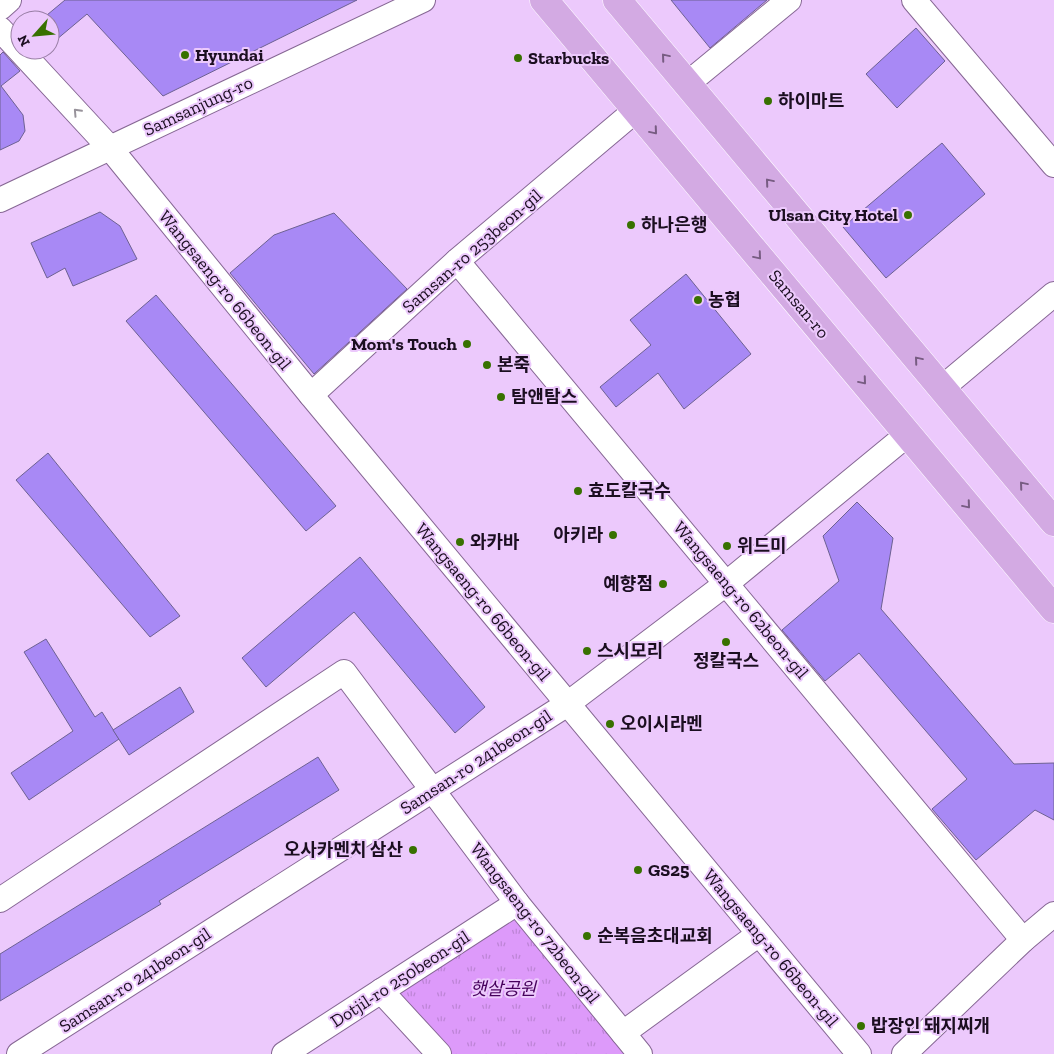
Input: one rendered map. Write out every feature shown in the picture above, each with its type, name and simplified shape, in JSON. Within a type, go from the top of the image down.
[{"type":"main road","name":"Samsan-ro","points":[[544,0],[1054,609]]},
{"type":"main road","points":[[617,0],[1054,522]]},
{"type":"street","points":[[0,8],[9,0]]},
{"type":"street","name":"Samsanjung-ro","points":[[0,200],[423,0]]},
{"type":"street","points":[[687,84],[789,0]]},
{"type":"street","points":[[914,0],[1054,165]]},
{"type":"street","name":"Wangsaeng-ro 66beon-gil","points":[[0,30],[110,148],[311,395],[859,1054]]},
{"type":"street","name":"Samsan-ro 253beon-gil","points":[[311,395],[458,261],[636,110]]},
{"type":"street","name":"Wangsaeng-ro 62beon-gil","points":[[458,261],[1023,940]]},
{"type":"street","points":[[942,388],[1054,294]]},
{"type":"street","name":"Samsan-ro 241beon-gil","points":[[19,1054],[568,704],[727,583],[908,434]]},
{"type":"street","name":"Wangsaeng-ro 72beon-gil","points":[[0,900],[344,672],[517,903],[640,1054]]},
{"type":"street","name":"Dotjil-ro 250beon-gil","points":[[284,1054],[517,903]]},
{"type":"street","points":[[904,1054],[1023,940],[1054,914]]},
{"type":"street","points":[[623,1033],[759,934]]},
{"type":"street","points":[[381,991],[439,1054]]},
{"type":"green space","name":"햇살공원","points":[[517,903],[640,1054],[439,1054],[381,991]]},
{"type":"building","name":"Hyundai","points":[[65,0],[357,0],[163,96],[87,14],[60,37],[60,10],[53,10]]},
{"type":"building","points":[[671,0],[767,0],[710,48]]},
{"type":"building","points":[[916,28],[945,61],[897,108],[866,74]]},
{"type":"building","points":[[3,52],[20,71],[1,86],[23,115],[25,131],[19,141],[0,150],[0,55]]},
{"type":"building","name":"Ulsan City Hotel","points":[[942,143],[985,194],[886,278],[843,227]]},
{"type":"building","points":[[100,212],[120,226],[137,259],[73,286],[65,268],[47,278],[31,243]]},
{"type":"building","points":[[334,213],[407,289],[314,374],[230,273],[274,235]]},
{"type":"building","points":[[686,274],[751,354],[684,409],[658,373],[616,407],[600,387],[651,345],[630,320]]},
{"type":"building","points":[[156,295],[336,506],[306,531],[126,321]]},
{"type":"building","points":[[48,453],[180,616],[150,637],[16,480]]},
{"type":"building","points":[[857,502],[893,538],[881,609],[1014,764],[1054,763],[1054,820],[1035,810],[976,860],[932,809],[967,779],[859,653],[825,681],[782,630],[839,581],[823,536]]},
{"type":"building","points":[[360,557],[485,707],[455,733],[354,612],[266,687],[242,658]]},
{"type":"building","points":[[46,639],[95,717],[102,712],[119,739],[29,800],[11,773],[73,731],[24,652]]},
{"type":"building","points":[[180,687],[194,712],[129,755],[113,730]]},
{"type":"building","points":[[318,757],[339,790],[159,901],[161,904],[0,1001],[0,954]]},
{"type":"place","name":"Hyundai","points":[[185,55]]},
{"type":"place","name":"Starbucks","points":[[518,58]]},
{"type":"place","name":"하이마트","points":[[768,101]]},
{"type":"place","name":"Ulsan City Hotel","points":[[908,215]]},
{"type":"place","name":"하나은행","points":[[631,225]]},
{"type":"place","name":"농협","points":[[698,300]]},
{"type":"place","name":"Mom's Touch","points":[[467,344]]},
{"type":"place","name":"본죽","points":[[487,365]]},
{"type":"place","name":"탐앤탐스","points":[[501,397]]},
{"type":"place","name":"효도칼국수","points":[[578,491]]},
{"type":"place","name":"아키라","points":[[613,535]]},
{"type":"place","name":"와카바","points":[[460,542]]},
{"type":"place","name":"위드미","points":[[727,546]]},
{"type":"place","name":"예향점","points":[[663,584]]},
{"type":"place","name":"정칼국스","points":[[726,642]]},
{"type":"place","name":"스시모리","points":[[587,651]]},
{"type":"place","name":"오이시라멘","points":[[610,724]]},
{"type":"place","name":"오사카멘치 삼산","points":[[413,850]]},
{"type":"place","name":"GS25","points":[[638,870]]},
{"type":"place","name":"순복음초대교회","points":[[587,936]]},
{"type":"place","name":"밥장인 돼지찌개","points":[[861,1026]]}]
